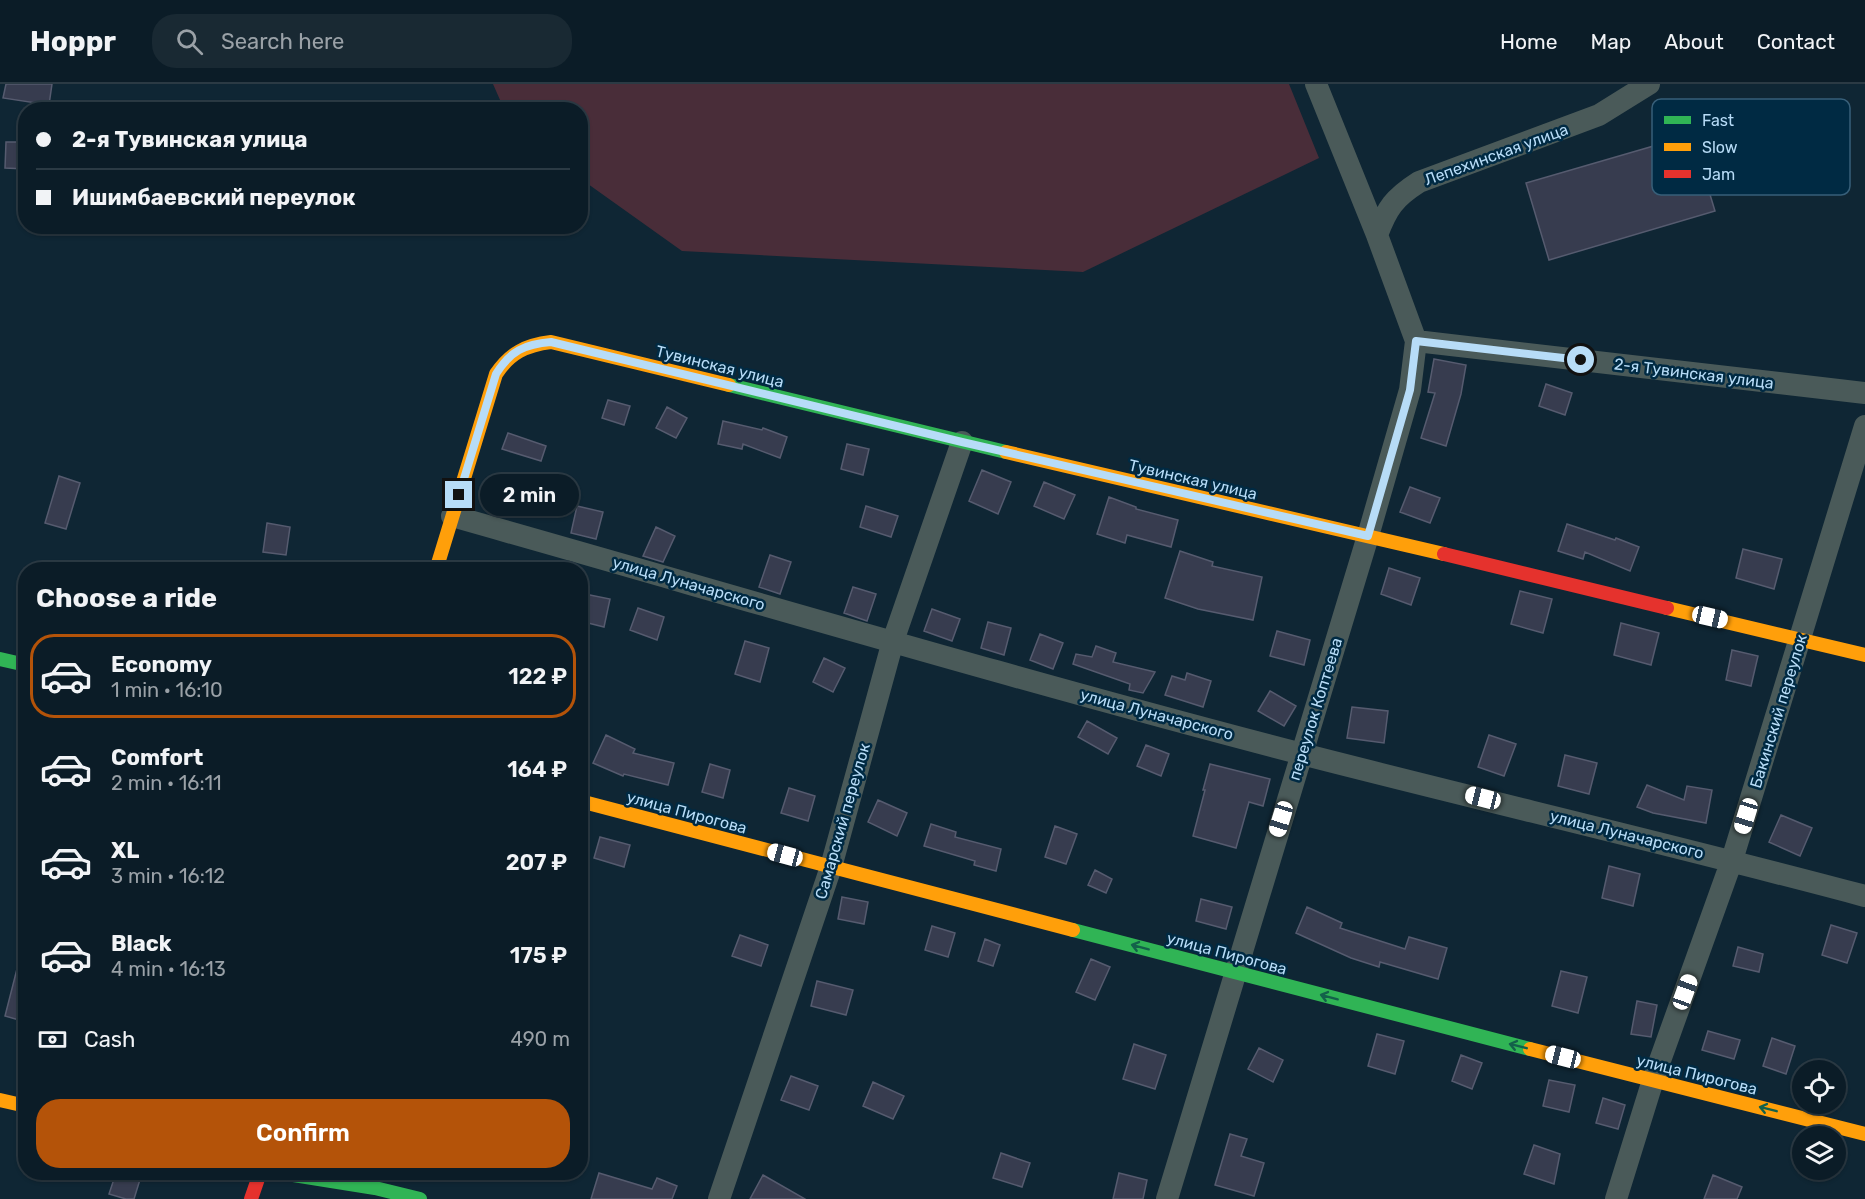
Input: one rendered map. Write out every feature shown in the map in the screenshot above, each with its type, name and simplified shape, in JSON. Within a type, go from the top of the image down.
[{"type":"street","points":[[1316,84],[1377,235],[1416,341]]},
{"type":"street","name":"Лепехинская улица","points":[[1377,235],[1386,212],[1400,194],[1419,182],[1599,115],[1649,84]]},
{"type":"street","name":"переулок Коптеева","points":[[1167,1199],[1368,536],[1410,390],[1416,341]]},
{"type":"street","name":"2-я Тувинская улица","points":[[1416,341],[1865,393]]},
{"type":"street","name":"Тувинская улица","points":[[452,516],[496,374],[503,362],[514,353],[532,344],[551,342],[962,442],[1865,655]]},
{"type":"street","name":"Бакинский переулок","points":[[1616,1199],[1653,1080],[1732,861],[1865,426]]},
{"type":"street","name":"Самарский переулок","points":[[720,1199],[831,867],[893,641],[962,442]]},
{"type":"street","points":[[438,562],[452,516]]},
{"type":"street","name":"улица Луначарского","points":[[452,516],[893,641],[1301,753],[1865,896]]},
{"type":"street","points":[[0,659],[18,663]]},
{"type":"street","name":"улица Пирогова","points":[[588,803],[1865,1134]]},
{"type":"street","points":[[0,1100],[18,1104]]},
{"type":"street","points":[[251,1199],[258,1180]]},
{"type":"street","points":[[325,1180],[375,1188],[420,1199]]},
{"type":"shaded area","points":[[493,84],[1289,84],[1319,158],[1083,272],[682,251],[588,184],[588,102],[501,102]]},
{"type":"building","points":[[6,84],[52,84],[49,102],[3,98]]},
{"type":"building","points":[[6,142],[18,142],[18,169],[5,168]]},
{"type":"building","points":[[1652,146],[1652,195],[1710,195],[1715,211],[1549,260],[1526,183]]},
{"type":"building","points":[[1434,359],[1466,365],[1461,394],[1446,446],[1421,438],[1435,393],[1428,392]]},
{"type":"building","points":[[1546,384],[1572,393],[1565,415],[1539,406]]},
{"type":"building","points":[[608,400],[630,406],[624,425],[602,418]]},
{"type":"building","points":[[667,407],[687,418],[676,438],[656,428]]},
{"type":"building","points":[[723,421],[762,430],[763,428],[787,437],[780,458],[743,444],[742,449],[718,444]]},
{"type":"building","points":[[508,433],[546,446],[541,461],[502,449]]},
{"type":"building","points":[[847,444],[869,449],[863,475],[841,469]]},
{"type":"building","points":[[982,470],[1011,482],[998,514],[969,501]]},
{"type":"building","points":[[59,476],[80,483],[66,529],[45,523]]},
{"type":"building","points":[[1044,482],[1075,495],[1064,519],[1034,506]]},
{"type":"building","points":[[1410,487],[1440,498],[1430,523],[1400,512]]},
{"type":"building","points":[[491,491],[510,500],[503,515],[484,506]]},
{"type":"building","points":[[1109,497],[1136,507],[1136,509],[1178,520],[1171,547],[1127,535],[1125,543],[1097,534]]},
{"type":"building","points":[[577,506],[603,512],[596,539],[571,533]]},
{"type":"building","points":[[866,506],[898,516],[891,537],[860,527]]},
{"type":"building","points":[[267,523],[290,527],[286,555],[263,552]]},
{"type":"building","points":[[1567,524],[1639,547],[1630,571],[1585,552],[1583,559],[1558,551]]},
{"type":"building","points":[[656,527],[675,536],[663,562],[643,556]]},
{"type":"building","points":[[1743,549],[1782,559],[1774,589],[1736,578]]},
{"type":"building","points":[[1180,551],[1213,562],[1212,566],[1262,577],[1253,620],[1198,609],[1165,598]]},
{"type":"building","points":[[770,555],[791,562],[780,594],[759,587]]},
{"type":"building","points":[[1389,568],[1420,578],[1411,605],[1381,594]]},
{"type":"building","points":[[853,587],[876,594],[867,621],[844,613]]},
{"type":"building","points":[[1520,591],[1552,599],[1543,633],[1511,624]]},
{"type":"building","points":[[588,595],[610,599],[604,627],[588,623]]},
{"type":"building","points":[[638,608],[664,617],[657,640],[630,630]]},
{"type":"building","points":[[932,609],[960,619],[952,641],[924,631]]},
{"type":"building","points":[[988,622],[1011,628],[1004,655],[981,648]]},
{"type":"building","points":[[1621,623],[1659,633],[1651,665],[1614,655]]},
{"type":"building","points":[[1277,631],[1310,640],[1304,665],[1270,656]]},
{"type":"building","points":[[1040,634],[1063,643],[1053,669],[1030,660]]},
{"type":"building","points":[[745,641],[769,648],[760,682],[735,674]]},
{"type":"building","points":[[1096,646],[1116,653],[1113,662],[1155,672],[1143,693],[1129,690],[1130,684],[1073,664],[1076,654],[1092,657]]},
{"type":"building","points":[[1732,650],[1758,656],[1751,686],[1726,680]]},
{"type":"building","points":[[824,658],[845,668],[833,692],[813,682]]},
{"type":"building","points":[[1187,673],[1211,681],[1203,707],[1165,695],[1172,676],[1185,680]]},
{"type":"building","points":[[1270,691],[1296,706],[1284,726],[1258,711]]},
{"type":"building","points":[[1352,707],[1388,711],[1384,743],[1347,738]]},
{"type":"building","points":[[1087,721],[1117,738],[1108,754],[1078,737]]},
{"type":"building","points":[[606,735],[635,749],[633,753],[674,763],[668,785],[624,774],[623,776],[593,763]]},
{"type":"building","points":[[1489,735],[1516,744],[1504,776],[1478,767]]},
{"type":"building","points":[[1146,745],[1169,754],[1161,776],[1137,766]]},
{"type":"building","points":[[1565,755],[1597,763],[1589,794],[1558,786]]},
{"type":"building","points":[[710,764],[730,770],[723,798],[702,792]]},
{"type":"building","points":[[1210,764],[1270,779],[1263,806],[1249,802],[1236,848],[1193,836]]},
{"type":"building","points":[[1647,785],[1684,800],[1687,786],[1712,790],[1706,823],[1653,813],[1637,807]]},
{"type":"building","points":[[789,788],[815,796],[808,821],[781,813]]},
{"type":"building","points":[[878,800],[907,813],[897,836],[868,822]]},
{"type":"building","points":[[1781,815],[1812,828],[1800,856],[1769,842]]},
{"type":"building","points":[[931,824],[956,832],[955,837],[1001,849],[996,871],[974,865],[975,861],[924,846]]},
{"type":"building","points":[[1055,826],[1077,834],[1066,864],[1045,857]]},
{"type":"building","points":[[600,837],[630,845],[624,867],[594,858]]},
{"type":"building","points":[[1609,866],[1640,874],[1633,906],[1602,898]]},
{"type":"building","points":[[1095,870],[1112,879],[1106,893],[1088,885]]},
{"type":"building","points":[[842,897],[868,902],[864,924],[838,919]]},
{"type":"building","points":[[1201,899],[1232,907],[1226,929],[1196,921]]},
{"type":"building","points":[[1307,907],[1342,923],[1340,928],[1405,949],[1409,937],[1447,948],[1438,979],[1380,962],[1379,967],[1351,958],[1296,933]]},
{"type":"building","points":[[1831,925],[1857,933],[1847,963],[1822,955]]},
{"type":"building","points":[[932,926],[955,933],[948,957],[925,950]]},
{"type":"building","points":[[740,935],[768,945],[761,966],[732,956]]},
{"type":"building","points":[[985,939],[1000,945],[993,966],[978,961]]},
{"type":"building","points":[[1738,947],[1763,954],[1759,972],[1733,966]]},
{"type":"building","points":[[1091,959],[1110,967],[1095,1000],[1076,992]]},
{"type":"building","points":[[18,965],[18,1020],[5,1016]]},
{"type":"building","points":[[1561,971],[1587,977],[1578,1013],[1552,1006]]},
{"type":"building","points":[[817,981],[853,990],[846,1015],[811,1006]]},
{"type":"building","points":[[1637,1001],[1657,1005],[1651,1037],[1631,1034]]},
{"type":"building","points":[[1708,1031],[1740,1040],[1734,1059],[1702,1050]]},
{"type":"building","points":[[1377,1034],[1404,1041],[1395,1074],[1368,1066]]},
{"type":"building","points":[[1772,1038],[1795,1046],[1786,1074],[1763,1066]]},
{"type":"building","points":[[1134,1044],[1166,1055],[1155,1089],[1123,1079]]},
{"type":"building","points":[[1259,1048],[1283,1060],[1273,1082],[1248,1069]]},
{"type":"building","points":[[1461,1055],[1482,1063],[1472,1089],[1452,1081]]},
{"type":"building","points":[[791,1076],[818,1086],[809,1110],[781,1100]]},
{"type":"building","points":[[1549,1080],[1575,1085],[1569,1112],[1543,1106]]},
{"type":"building","points":[[873,1082],[904,1096],[893,1119],[863,1106]]},
{"type":"building","points":[[1603,1098],[1625,1105],[1618,1129],[1596,1123]]},
{"type":"building","points":[[1230,1134],[1247,1139],[1241,1156],[1264,1163],[1254,1196],[1215,1185]]},
{"type":"building","points":[[1534,1145],[1560,1154],[1554,1184],[1524,1174]]},
{"type":"building","points":[[1001,1153],[1030,1163],[1022,1187],[993,1178]]},
{"type":"building","points":[[599,1173],[652,1189],[657,1178],[677,1186],[672,1199],[591,1199]]},
{"type":"building","points":[[1119,1173],[1147,1180],[1143,1199],[1113,1199]]},
{"type":"building","points":[[763,1175],[805,1199],[750,1199]]},
{"type":"building","points":[[1713,1175],[1742,1187],[1737,1199],[1704,1199]]},
{"type":"building","points":[[114,1180],[140,1180],[134,1199],[109,1194]]},
{"type":"traffic: fast","points":[[729,385],[1006,452]]},
{"type":"traffic: fast","points":[[0,659],[18,663]]},
{"type":"traffic: fast","points":[[1073,930],[1530,1049]]},
{"type":"traffic: fast","points":[[325,1180],[375,1188],[420,1199]]},
{"type":"traffic: slow","points":[[438,562],[496,374],[519,351],[551,342],[729,385]]},
{"type":"traffic: slow","points":[[1006,452],[1444,554]]},
{"type":"traffic: slow","points":[[1667,608],[1865,655]]},
{"type":"traffic: slow","points":[[588,803],[1073,930]]},
{"type":"traffic: slow","points":[[1530,1049],[1865,1134]]},
{"type":"traffic: slow","points":[[0,1100],[18,1104]]},
{"type":"traffic: jam","points":[[1444,554],[1667,608]]},
{"type":"traffic: jam","points":[[251,1199],[258,1180]]},
{"type":"route","points":[[459,495],[496,374],[503,362],[514,353],[532,344],[551,342],[962,442],[1368,536],[1410,390],[1416,341],[1581,360]]}]
